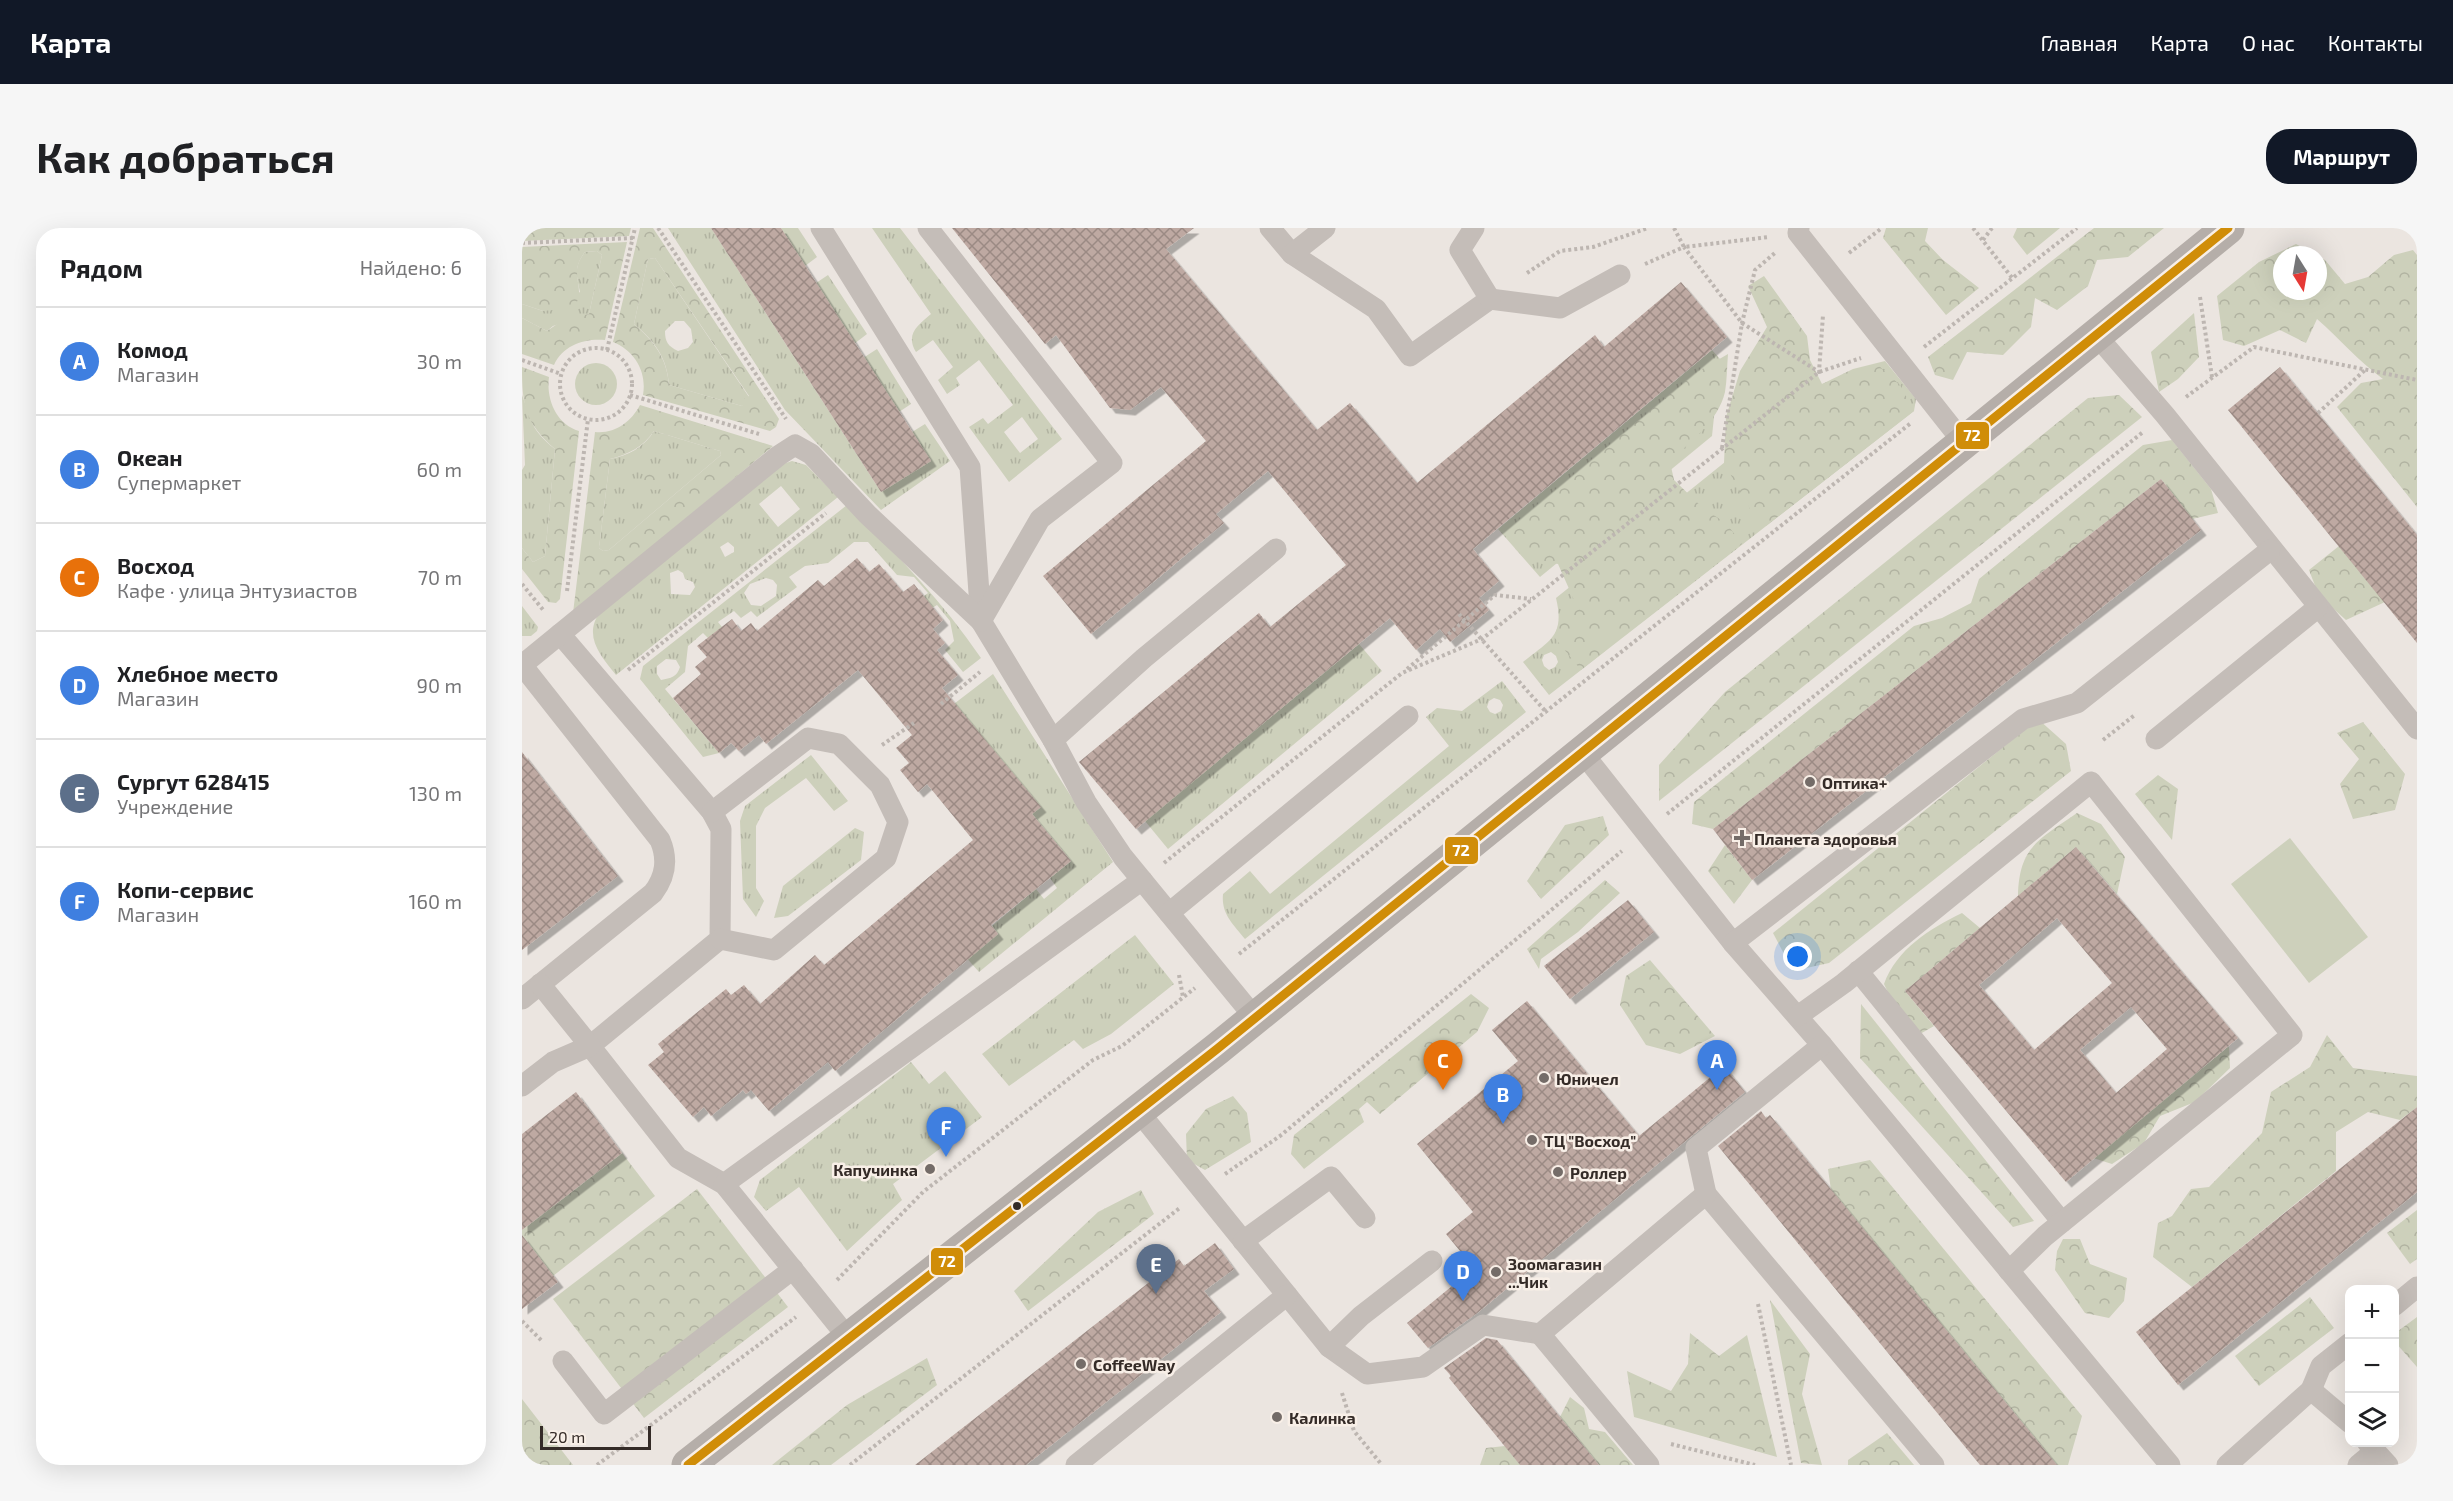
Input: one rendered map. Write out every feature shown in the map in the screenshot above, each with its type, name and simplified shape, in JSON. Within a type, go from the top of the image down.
[{"type":"main road","points":[[688,1465],[1139,1112],[2229,228]]},
{"type":"lane","points":[[821,228],[970,467],[981,621]]},
{"type":"lane","points":[[928,228],[1112,463],[1040,519],[981,621]]},
{"type":"lane","points":[[1270,228],[1292,254],[1376,309],[1410,356],[1490,299],[1560,308],[1620,275]]},
{"type":"lane","points":[[1292,254],[1325,228]]},
{"type":"lane","points":[[1474,228],[1460,250],[1490,299]]},
{"type":"lane","points":[[1798,231],[1963,442]]},
{"type":"lane","points":[[2096,335],[2165,415],[2270,550],[2417,729]]},
{"type":"lane","points":[[522,999],[653,893],[659,885],[666,862],[660,840],[522,665],[555,626],[795,445],[803,447],[849,495],[981,621],[1053,740],[1086,802],[1142,880],[1255,1018]]},
{"type":"lane","points":[[1053,740],[1144,658],[1276,549]]},
{"type":"lane","points":[[1733,943],[2024,719],[2077,703],[2270,550]]},
{"type":"lane","points":[[2156,739],[2317,608]]},
{"type":"lane","points":[[555,626],[712,812],[721,829],[720,939]]},
{"type":"lane","points":[[1169,912],[1408,716]]},
{"type":"lane","points":[[712,812],[808,738],[839,744],[880,785],[898,822],[886,858],[774,950],[720,939]]},
{"type":"lane","points":[[1582,752],[1733,943],[1798,1016],[2170,1465]]},
{"type":"lane","points":[[1798,1016],[1858,971],[2091,782],[2292,1035],[2062,1222],[2009,1271]]},
{"type":"lane","points":[[724,1184],[1142,880]]},
{"type":"lane","points":[[522,1086],[553,1062],[590,1046],[720,939]]},
{"type":"lane","points":[[1858,971],[2062,1222]]},
{"type":"lane","points":[[540,984],[678,1158],[724,1184],[849,1339]]},
{"type":"lane","points":[[1822,1046],[1696,1148],[1706,1194],[1934,1465]]},
{"type":"lane","points":[[1139,1112],[1329,1347],[1367,1374],[1423,1367],[1484,1325],[1540,1334],[1649,1465]]},
{"type":"lane","points":[[1243,1241],[1330,1178],[1365,1218]]},
{"type":"lane","points":[[1540,1334],[1706,1194]]},
{"type":"lane","points":[[1329,1347],[1361,1316],[1432,1261]]},
{"type":"lane","points":[[563,1361],[604,1414],[793,1269]]},
{"type":"lane","points":[[2399,1302],[2417,1287]]},
{"type":"lane","points":[[1076,1465],[1287,1295]]},
{"type":"lane","points":[[2227,1465],[2311,1389],[2321,1366],[2345,1346]]},
{"type":"lane","points":[[2311,1389],[2345,1419]]},
{"type":"lane","points":[[2358,1465],[2377,1453]]},
{"type":"path","points":[[608,350],[635,228]]},
{"type":"path","points":[[658,228],[782,414]]},
{"type":"path","points":[[1490,299],[1560,251],[1593,247],[1648,228]]},
{"type":"path","points":[[1674,228],[1683,247],[1742,323],[1819,372]]},
{"type":"path","points":[[1973,228],[2013,279]]},
{"type":"path","points":[[1983,240],[1992,228]]},
{"type":"path","points":[[1402,673],[1482,639],[1819,372],[1865,356],[1920,349],[2078,228]]},
{"type":"path","points":[[1620,275],[1683,247],[1798,231]]},
{"type":"path","points":[[522,243],[633,238]]},
{"type":"path","points":[[2193,256],[2212,377]]},
{"type":"path","points":[[1722,449],[1742,323],[1755,270]]},
{"type":"path","points":[[850,1465],[1203,1190],[1280,1136],[1645,832],[2212,377],[2254,347],[2417,380]]},
{"type":"path","points":[[585,350],[608,350],[625,363],[632,384],[630,396],[625,406],[615,414],[604,419],[588,419],[570,409],[563,399],[560,387],[561,374],[575,355],[585,350]]},
{"type":"path","points":[[522,360],[561,374]]},
{"type":"path","points":[[2318,413],[2366,370]]},
{"type":"path","points":[[630,396],[765,435]]},
{"type":"path","points":[[597,1465],[818,1300],[923,1192],[1093,1060],[1122,1046],[1547,713],[1935,404]]},
{"type":"path","points":[[567,596],[588,419]]},
{"type":"path","points":[[607,688],[849,495]]},
{"type":"path","points":[[522,584],[555,626]]},
{"type":"path","points":[[1142,880],[1402,673],[1496,595],[1532,599]]},
{"type":"path","points":[[1459,614],[1547,713]]},
{"type":"path","points":[[941,704],[1001,654]]},
{"type":"path","points":[[858,763],[914,723]]},
{"type":"path","points":[[1756,1297],[1791,1465]]},
{"type":"path","points":[[1329,1347],[1354,1431],[1382,1465]]},
{"type":"path","points":[[1621,1431],[1755,1465]]},
{"type":"green space","points":[[522,228],[631,228],[629,236],[522,241]]},
{"type":"green space","points":[[640,228],[653,228],[779,419],[776,427],[770,431],[643,395],[643,378],[638,363],[628,351],[613,342]],"holes":[[[655,258],[749,396],[744,399],[742,406],[669,385],[666,366],[658,351],[648,337],[634,324],[648,259]]]},
{"type":"green space","points":[[668,228],[711,228],[881,492],[930,461],[912,432],[925,424],[950,461],[881,510],[785,410]]},
{"type":"green space","points":[[781,228],[798,228],[817,257],[805,266]]},
{"type":"green space","points":[[872,228],[900,228],[1062,439],[1009,482],[969,427],[983,418],[988,424],[1013,405],[979,360],[956,378],[960,385],[947,394],[938,380],[953,367],[933,340],[916,352],[913,346],[914,330],[931,314]],"holes":[[[1022,417],[1038,439],[1020,453],[1004,432]]]},
{"type":"green space","points":[[1886,228],[1928,228],[1925,241],[1943,260],[1979,288],[1946,315],[1883,238]]},
{"type":"green space","points":[[2017,228],[2060,228],[2027,255],[2013,237]]},
{"type":"green space","points":[[2094,228],[2164,228],[2128,257],[2097,260],[2088,286],[2057,310],[2035,298],[2031,327],[2003,355],[1967,352],[1953,380],[1935,375],[1928,357]]},
{"type":"green space","points":[[627,242],[605,340],[590,340],[575,344],[563,352],[554,365],[522,354],[522,318],[547,331],[563,320],[589,314],[602,255],[597,251],[585,252],[580,261],[577,268],[579,295],[573,308],[543,311],[522,304],[522,247]]},
{"type":"green space","points":[[2413,250],[2417,255],[2417,507],[2337,407],[2361,383],[2383,379],[2317,319],[2306,343],[2280,330],[2244,346],[2223,340],[2217,296],[2259,262],[2273,255],[2273,300],[2327,300],[2327,262],[2345,284],[2368,277],[2394,255]]},
{"type":"green space","points":[[597,251],[602,255],[589,314],[553,326],[547,331],[522,318],[522,304],[543,311],[580,292],[577,276],[579,262],[585,252]]},
{"type":"green space","points":[[655,258],[749,397],[742,406],[669,385],[666,366],[659,351],[634,324],[648,259]],"holes":[[[675,321],[684,321],[691,329],[693,342],[688,348],[678,351],[668,343],[665,331]]]},
{"type":"green space","points":[[828,275],[867,334],[854,344],[816,283]]},
{"type":"green space","points":[[1764,276],[1807,336],[1810,360],[1822,384],[1879,366],[1900,385],[1914,411],[1766,526],[1750,509],[1724,463],[1726,417],[1740,371],[1767,327],[1748,286]]},
{"type":"green space","points":[[2194,313],[2199,357],[2178,379],[2159,392],[2151,352]]},
{"type":"green space","points":[[877,349],[911,404],[899,412],[863,358]]},
{"type":"green space","points":[[1712,350],[1720,359],[1712,436],[1540,577],[1498,529]]},
{"type":"green space","points":[[1728,354],[1725,392],[1716,413],[1670,462],[1674,480],[1704,509],[1726,523],[1742,544],[1624,636],[1602,628],[1605,651],[1581,670],[1554,637],[1561,618],[1578,609],[1558,564],[1522,556],[1503,533],[1697,372]]},
{"type":"green space","points":[[1885,361],[1916,399],[1914,411],[1549,695],[1523,662],[1548,642],[1557,629],[1556,598],[1822,384],[1853,369]],"holes":[[[1551,652],[1556,656],[1558,662],[1549,670],[1544,666],[1542,660],[1544,655]]]},
{"type":"green space","points":[[596,363],[611,369],[617,384],[611,399],[596,405],[581,399],[575,384],[581,369]]},
{"type":"green space","points":[[522,367],[549,377],[549,394],[554,410],[564,423],[579,431],[560,599],[556,603],[548,602],[522,569],[522,548],[533,562],[545,556],[555,449],[531,422],[523,392]]},
{"type":"green space","points":[[522,395],[536,430],[555,449],[545,556],[533,562],[522,548],[522,470],[525,465]]},
{"type":"green space","points":[[2119,395],[2142,417],[1659,801],[1659,765],[1725,692],[2088,398]]},
{"type":"green space","points":[[640,405],[773,446],[573,613],[595,432],[609,431],[622,426]],"holes":[[[654,431],[720,451],[721,455],[609,550],[603,551],[599,548],[610,459],[635,449]]]},
{"type":"green space","points":[[654,431],[720,451],[721,455],[609,550],[603,551],[599,548],[610,459],[635,450]]},
{"type":"green space","points":[[2172,440],[2211,489],[2218,513],[2192,519],[2161,479],[1713,829],[1692,824],[1694,802],[1914,626],[1942,618],[1971,603],[1979,579],[2143,445]]},
{"type":"green space","points":[[792,461],[806,465],[838,497],[616,675],[599,653],[593,637],[595,621],[600,612],[783,464]],"holes":[[[781,486],[800,509],[778,527],[759,504]],[[728,542],[734,547],[734,552],[725,557],[720,547]],[[678,570],[683,573],[685,579],[693,582],[695,587],[690,595],[671,594],[670,573]]]},
{"type":"green space","points":[[655,466],[660,467],[666,473],[666,483],[660,489],[655,490],[650,489],[644,483],[643,478],[644,473],[650,467]]},
{"type":"green space","points":[[847,505],[918,578],[981,658],[963,672],[945,650],[954,641],[950,621],[937,605],[929,610],[920,599],[928,593],[914,577],[897,575],[868,542],[854,542],[828,563],[805,566],[789,577],[797,587],[757,617],[751,611],[741,618],[734,611],[718,622],[726,632],[712,642],[703,633],[688,646],[685,672],[665,689],[719,753],[703,757],[640,679],[643,666]],"holes":[[[766,578],[773,580],[777,585],[776,596],[761,606],[751,605],[744,593],[750,584]],[[666,659],[676,660],[680,667],[673,677],[661,680],[657,674],[657,666]]]},
{"type":"green space","points":[[2339,546],[2385,602],[2346,620],[2319,596],[2309,570]]},
{"type":"green space","points":[[522,606],[538,627],[531,636],[522,636]]},
{"type":"green space","points":[[1359,644],[1382,671],[1168,849],[1145,821]]},
{"type":"green space","points":[[993,674],[1113,862],[979,972],[963,954],[998,934],[992,926],[1036,889],[1044,899],[1057,888],[1050,878],[1071,861],[1032,814],[1040,807],[946,710]]},
{"type":"green space","points":[[1502,681],[1526,712],[1245,939],[1226,913],[1223,894],[1250,871],[1270,894],[1449,746],[1426,717],[1437,708],[1462,711]],"holes":[[[1494,698],[1500,700],[1503,705],[1501,711],[1495,714],[1490,712],[1487,707],[1489,701]]]},
{"type":"green space","points":[[2038,719],[2066,744],[2071,771],[1829,963],[1793,971],[1773,933]]},
{"type":"green space","points":[[2363,722],[2405,774],[2395,810],[2353,819],[2340,784],[2359,759],[2337,733]]},
{"type":"green space","points":[[811,755],[848,801],[834,811],[806,778],[765,808],[756,826],[756,888],[764,901],[756,917],[743,899],[740,821],[745,806]]},
{"type":"green space","points":[[2158,775],[2178,789],[2172,840],[2135,794]]},
{"type":"green space","points":[[2077,813],[2101,824],[2125,857],[2117,894],[2076,847],[2018,896],[2019,879],[2027,855],[2042,838]]},
{"type":"green space","points":[[1603,816],[1609,835],[1541,899],[1527,881],[1565,825]]},
{"type":"green space","points":[[855,828],[864,832],[861,860],[788,916],[774,918],[783,886]]},
{"type":"green space","points":[[2290,838],[2368,937],[2309,983],[2231,884]]},
{"type":"green space","points":[[1725,845],[1752,880],[1734,904],[1708,871]]},
{"type":"green space","points":[[1605,880],[1620,893],[1578,932],[1541,959],[1539,969],[1527,949]]},
{"type":"green space","points":[[1962,913],[1980,928],[1905,991],[1934,1026],[1920,1034],[1900,1018],[1884,984],[1897,960],[1906,950],[1926,933]]},
{"type":"green space","points":[[1135,935],[1174,984],[1111,1034],[1083,1049],[1074,1040],[1009,1086],[982,1054]]},
{"type":"green space","points":[[1650,960],[1715,1036],[1680,1054],[1646,1045],[1620,1005],[1626,976]]},
{"type":"green space","points":[[1471,994],[1489,1008],[1477,1032],[1380,1114],[1367,1102],[1359,1109],[1364,1122],[1304,1169],[1291,1154],[1294,1135]]},
{"type":"green space","points":[[1861,1004],[2034,1221],[2013,1227],[1860,1058]]},
{"type":"green space","points":[[2327,1035],[2353,1068],[2417,1076],[2417,1107],[2400,1120],[2368,1112],[2336,1132],[2336,1171],[2192,1287],[2153,1257],[2158,1223],[2172,1216],[2191,1189],[2209,1187],[2262,1133],[2271,1092],[2310,1067]]},
{"type":"green space","points":[[2229,1046],[2230,1068],[2195,1102],[2160,1116],[2144,1143],[2112,1164],[2093,1158]]},
{"type":"green space","points":[[911,1062],[929,1084],[945,1071],[982,1117],[893,1184],[902,1200],[847,1251],[799,1187],[766,1211],[754,1197],[760,1180]]},
{"type":"green space","points":[[1233,1096],[1247,1113],[1251,1142],[1205,1170],[1187,1160],[1186,1134],[1206,1109]]},
{"type":"green space","points":[[622,1153],[655,1196],[553,1276],[522,1235],[522,1230]]},
{"type":"green space","points":[[1870,1160],[2082,1416],[2068,1465],[2057,1465],[1831,1190],[1828,1169]]},
{"type":"green space","points":[[697,1189],[788,1307],[644,1418],[553,1299]]},
{"type":"green space","points":[[1141,1190],[1154,1214],[1028,1311],[1014,1291],[1098,1212]]},
{"type":"green space","points":[[2417,1210],[2417,1259],[2410,1264],[2387,1233]]},
{"type":"green space","points":[[2063,1239],[2080,1239],[2090,1264],[2127,1278],[2124,1301],[2109,1318],[2085,1313],[2055,1270],[2057,1251]]},
{"type":"green space","points":[[2310,1297],[2334,1328],[2259,1386],[2235,1356]]},
{"type":"green space","points":[[1770,1300],[1810,1354],[1802,1394],[1822,1465],[1801,1463]]},
{"type":"green space","points":[[2417,1317],[2417,1367],[2399,1347],[2399,1330]]},
{"type":"green space","points":[[1690,1333],[1719,1356],[1747,1335],[1777,1457],[1634,1417],[1627,1371],[1671,1391],[1688,1364]]},
{"type":"green space","points":[[927,1358],[937,1385],[831,1465],[772,1465],[847,1405]]},
{"type":"green space","points":[[1570,1397],[1584,1408],[1589,1429],[1605,1432],[1633,1465],[1599,1465],[1560,1417]]},
{"type":"green space","points":[[522,1399],[573,1465],[522,1465]]},
{"type":"green space","points":[[1887,1433],[1914,1465],[1848,1465],[1848,1460]]},
{"type":"green space","points":[[1505,1446],[1520,1465],[1480,1465],[1486,1448]]},
{"type":"building","points":[[711,228],[781,228],[931,461],[881,492]]},
{"type":"building","points":[[952,228],[1194,228],[1166,249],[1317,430],[1350,403],[1417,483],[1595,335],[1604,347],[1681,282],[1727,337],[1473,549],[1499,581],[1479,598],[1489,610],[1450,642],[1440,629],[1416,650],[1390,618],[1136,829],[1079,762],[1259,613],[1270,627],[1346,565],[1268,471],[1216,514],[1224,523],[1091,634],[1043,576],[1206,441],[1161,387],[1130,410],[1110,408],[1056,335],[1045,344]]},
{"type":"building","points":[[2280,367],[2417,535],[2417,643],[2228,410]]},
{"type":"building","points":[[2161,479],[2201,530],[1752,880],[1713,829]]},
{"type":"building","points":[[857,558],[869,572],[879,564],[903,592],[914,584],[943,620],[933,629],[945,643],[937,650],[958,675],[942,688],[1041,807],[1032,814],[1071,861],[991,925],[998,934],[835,1071],[828,1062],[769,1111],[751,1090],[746,1094],[743,1090],[711,1116],[704,1107],[693,1117],[648,1065],[664,1052],[658,1044],[726,989],[731,995],[744,985],[760,1004],[815,955],[824,965],[973,840],[927,784],[918,792],[900,770],[909,763],[896,748],[912,735],[858,670],[766,744],[759,735],[739,751],[731,743],[719,753],[673,698],[701,674],[695,667],[707,657],[697,646],[732,619],[741,631],[751,623],[757,631],[818,580],[824,586]]},
{"type":"building","points":[[522,752],[618,876],[522,950]]},
{"type":"building","points":[[2076,847],[2238,1038],[2066,1182],[1905,991]],"holes":[[[2057,918],[2112,983],[2034,1050],[1979,985]],[[2131,1007],[2167,1049],[2116,1093],[2080,1050]]]},
{"type":"building","points":[[1628,900],[1654,932],[1570,999],[1544,966]]},
{"type":"building","name":"ТЦ \"Восход\"","points":[[1527,1001],[1639,1136],[1724,1066],[1745,1092],[1476,1314],[1428,1348],[1407,1323],[1474,1268],[1446,1234],[1473,1212],[1417,1144],[1518,1061],[1492,1030]]},
{"type":"building","points":[[576,1092],[622,1153],[522,1230],[522,1134]]},
{"type":"building","points":[[2417,1107],[2417,1192],[2178,1385],[2136,1332]]},
{"type":"building","points":[[1761,1111],[1766,1118],[1770,1115],[2057,1465],[1980,1465],[1718,1146]]},
{"type":"building","points":[[522,1235],[558,1282],[522,1309]]},
{"type":"building","points":[[1215,1243],[1234,1269],[1204,1291],[1221,1312],[1026,1465],[915,1465],[1179,1259],[1184,1266]]},
{"type":"building","points":[[1486,1338],[1497,1340],[1599,1465],[1520,1465],[1449,1378],[1451,1376],[1444,1368]]},
{"type":"transit line","name":"72","points":[[688,1465],[1217,1049],[2228,228]]},
{"type":"place","name":"Оптика+","points":[[1810,782]]},
{"type":"place","name":"Планета здоровья","points":[[1742,838]]},
{"type":"place","name":"Юничел","points":[[1544,1078]]},
{"type":"place","name":"Восход","points":[[1443,1090]]},
{"type":"place","name":"Комод","points":[[1717,1090]]},
{"type":"place","name":"Океан","points":[[1503,1124]]},
{"type":"place","name":"ТЦ \"Восход\"","points":[[1532,1140]]},
{"type":"place","name":"Копи-сервис","points":[[946,1157]]},
{"type":"place","name":"Капучинка","points":[[930,1169]]},
{"type":"place","name":"Роллер","points":[[1558,1172]]},
{"type":"place","name":"Зоомагазин ...Чик","points":[[1496,1272]]},
{"type":"place","name":"Сургут 628415","points":[[1156,1294]]},
{"type":"place","name":"Хлебное место","points":[[1463,1301]]},
{"type":"place","name":"CoffeeWay","points":[[1081,1364]]},
{"type":"place","name":"Калинка","points":[[1277,1417]]}]
